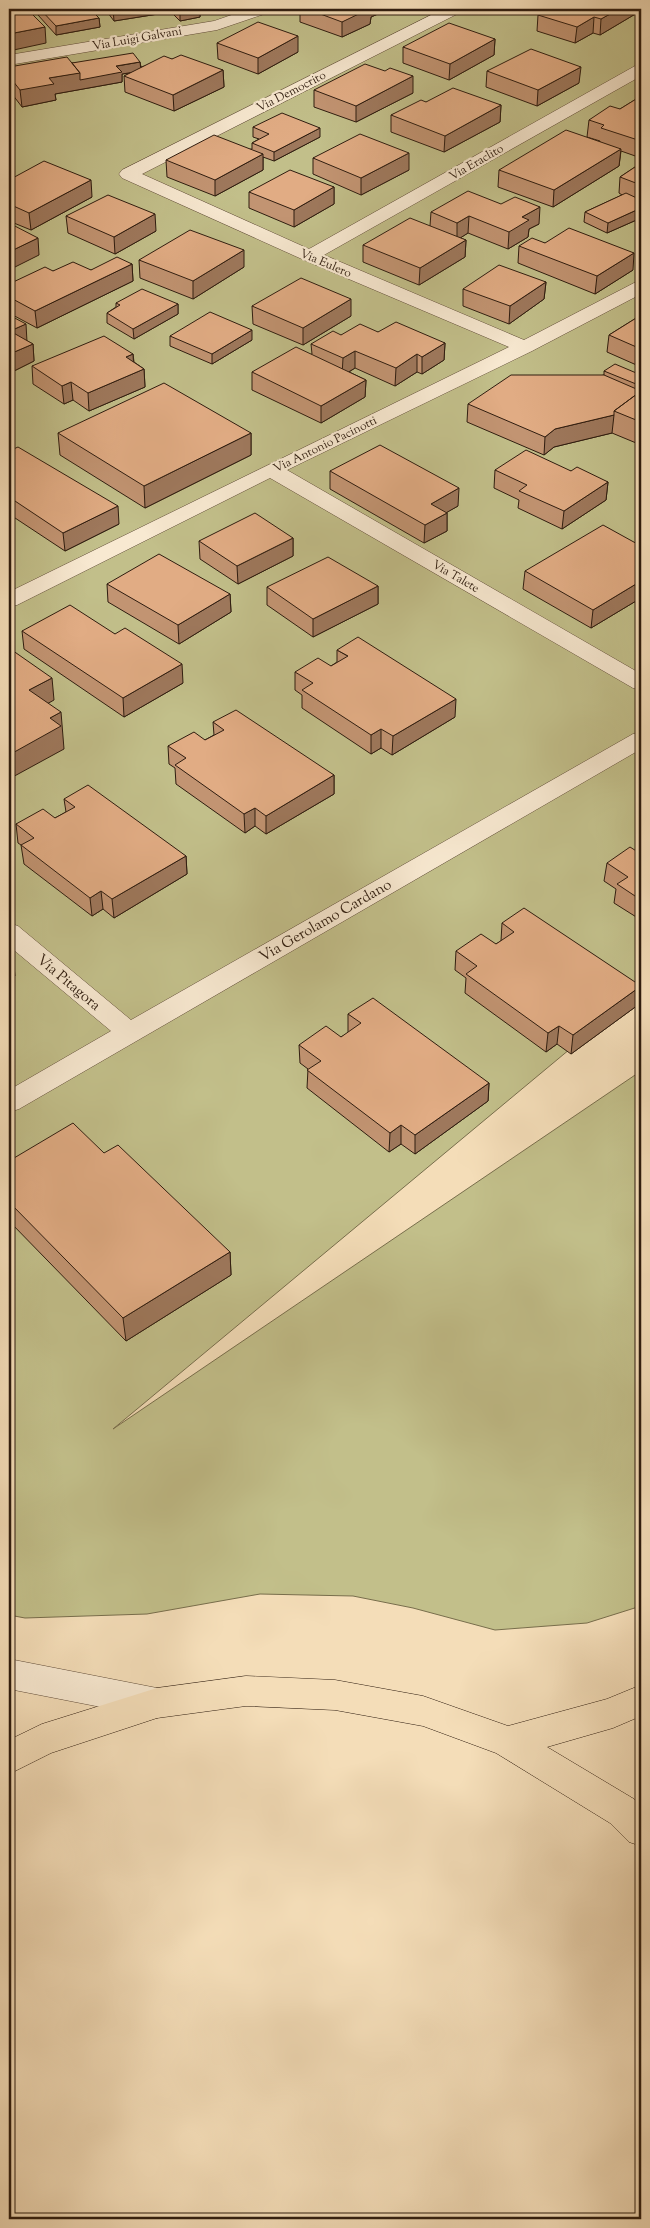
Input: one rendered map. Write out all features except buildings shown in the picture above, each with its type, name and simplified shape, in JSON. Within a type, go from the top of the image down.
[{"type":"main road","points":[[9,1758],[42,1740],[157,1703],[246,1691],[335,1695],[423,1711],[508,1742],[622,1811],[641,1830]]},
{"type":"main road","points":[[508,1742],[613,1713],[641,1700]]},
{"type":"street","name":"Via Luigi Galvani","points":[[9,60],[218,24],[264,9]]},
{"type":"street","name":"Via Democrito","points":[[128,174],[455,9]]},
{"type":"street","name":"Via Eraclito","points":[[310,256],[641,69]]},
{"type":"street","name":"Via Eulero","points":[[128,174],[310,256],[526,347]]},
{"type":"street","name":"Via Antonio Pacinotti","points":[[9,600],[271,470],[526,347],[641,287]]},
{"type":"street","name":"Via Talete","points":[[271,470],[641,683]]},
{"type":"street","name":"Via Gerolamo Cardano","points":[[9,1102],[641,739]]},
{"type":"street","name":"Via Pitagora","points":[[9,932],[129,1032]]},
{"type":"street","points":[[9,1674],[157,1703]]},
{"type":"shaded area","points":[[9,9],[641,9],[641,990],[113,1429],[641,1071],[641,1606],[587,1623],[495,1630],[413,1608],[353,1596],[260,1594],[147,1614],[25,1618],[9,1615]]}]
